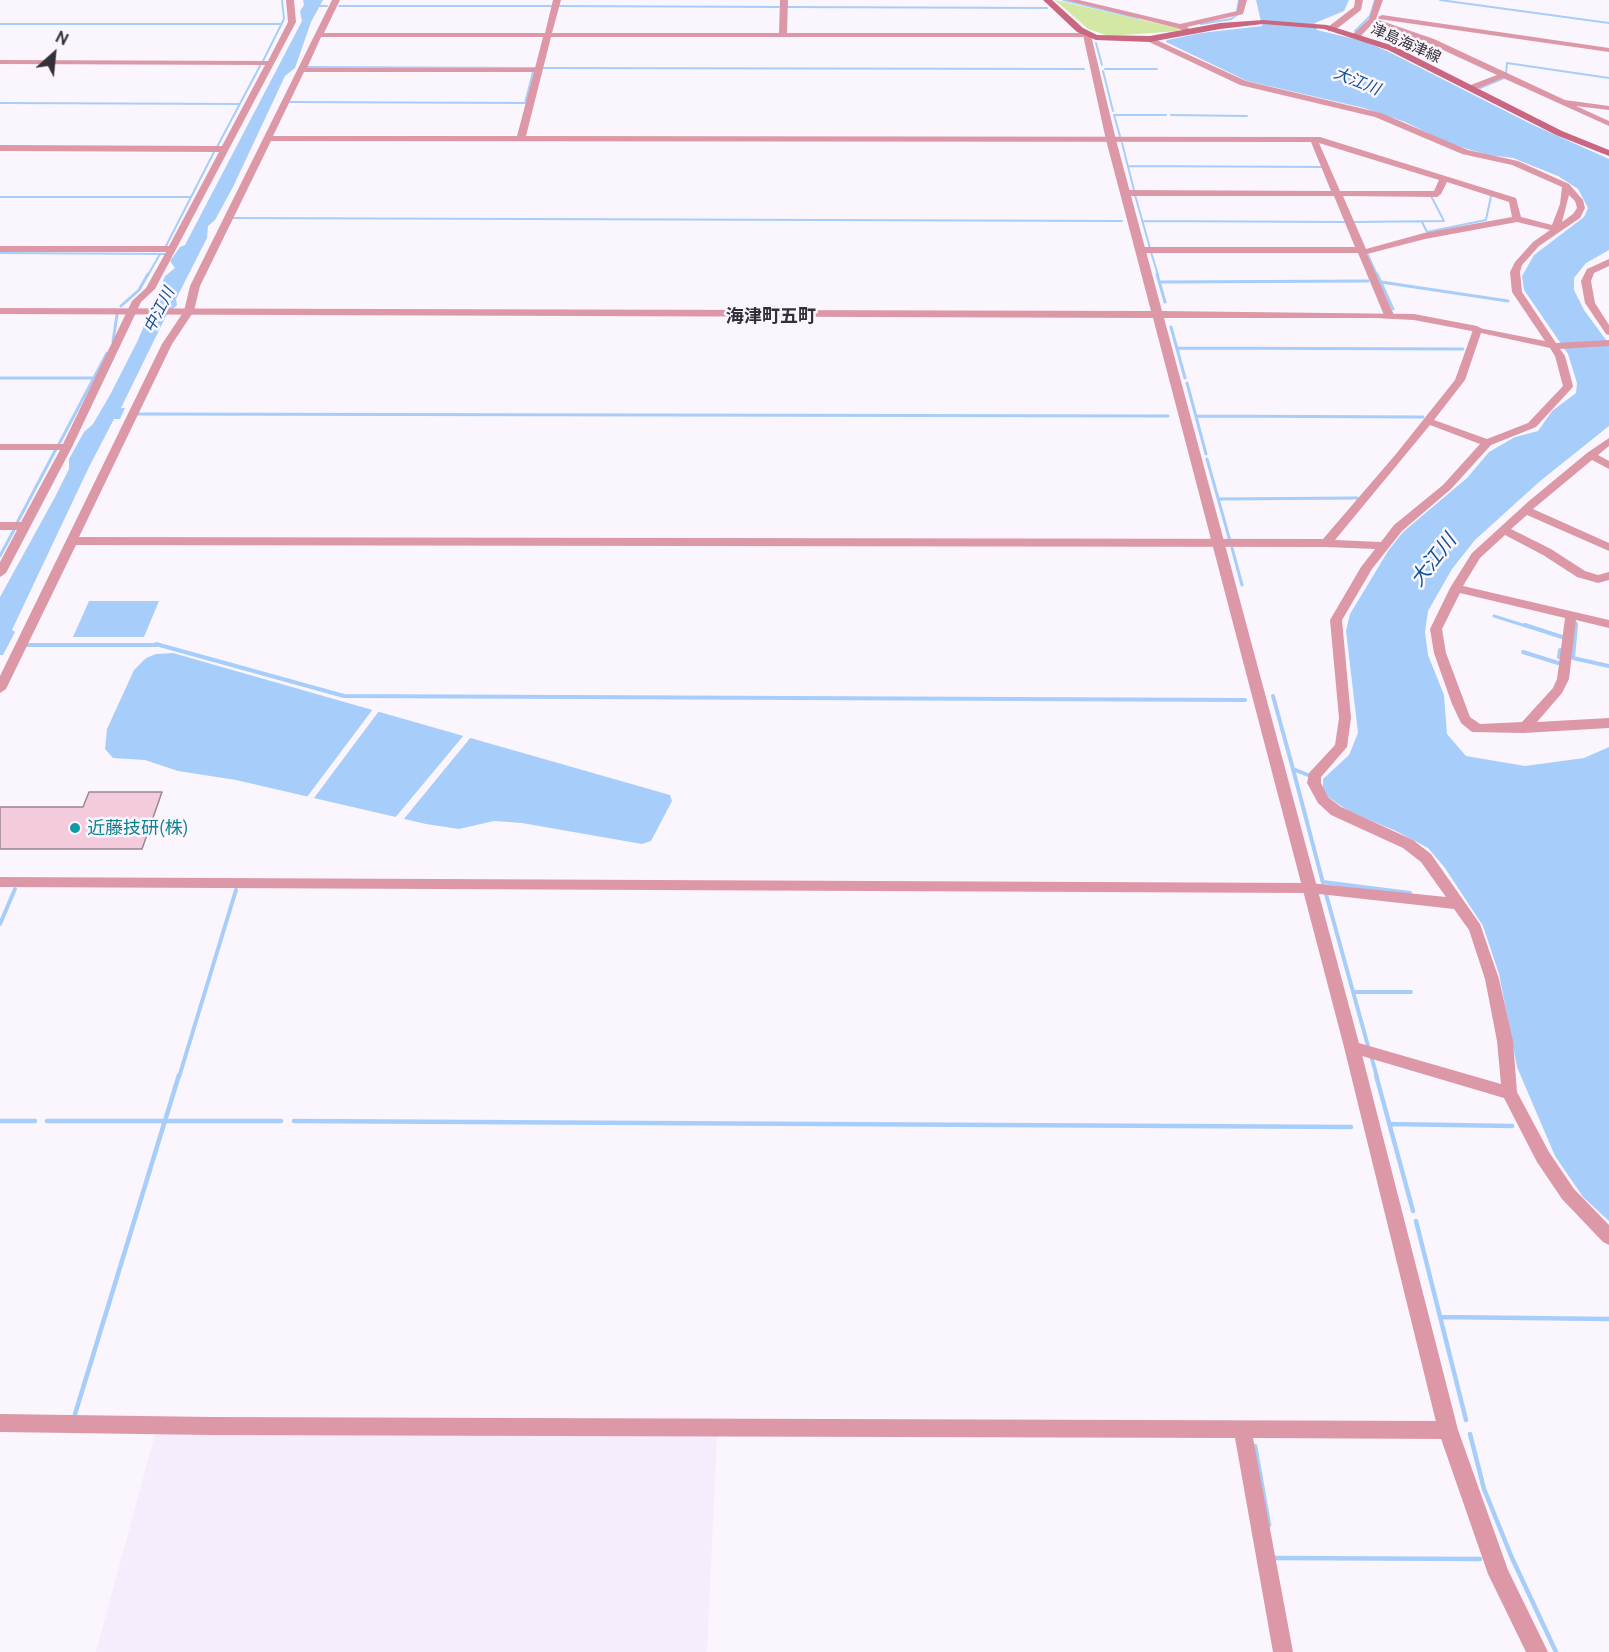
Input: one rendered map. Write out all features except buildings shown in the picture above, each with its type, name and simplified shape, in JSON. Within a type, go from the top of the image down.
[{"type":"main road","points":[[1047,0],[1088,35]]},
{"type":"main road","name":"津島海津線","points":[[1088,35],[1109,39],[1150,39],[1240,24],[1281,23],[1327,28],[1391,48],[1559,133],[1609,153]]},
{"type":"street","points":[[0,573],[67,447],[131,312],[137,301],[150,289],[292,21],[290,0]]},
{"type":"street","points":[[0,689],[336,0]]},
{"type":"street","points":[[521,138],[557,0]]},
{"type":"street","points":[[783,36],[784,0]]},
{"type":"street","points":[[1070,0],[1180,26],[1190,32]]},
{"type":"street","points":[[1180,26],[1240,12],[1243,0]]},
{"type":"street","points":[[1327,28],[1359,8],[1359,0]]},
{"type":"street","points":[[1356,36],[1373,18],[1379,0]]},
{"type":"street","points":[[1373,18],[1609,50]]},
{"type":"street","points":[[1373,18],[1431,41],[1609,124]]},
{"type":"street","points":[[319,35],[1088,35],[1111,140],[1352,1047],[1448,1430],[1498,1574],[1536,1652]]},
{"type":"street","points":[[1150,39],[1243,83],[1378,115],[1409,126],[1465,152],[1515,163],[1566,186],[1579,200],[1581,208],[1570,222],[1555,229],[1536,244],[1518,264],[1515,272],[1517,292],[1556,346],[1568,386],[1563,395],[1546,408],[1532,425],[1487,443],[1447,487],[1404,523],[1382,546],[1342,606],[1336,620],[1344,733],[1341,747],[1314,776],[1314,783],[1323,800],[1336,811],[1408,844],[1426,858],[1475,928],[1492,980],[1505,1041],[1509,1093],[1543,1157],[1568,1194],[1609,1237]]},
{"type":"street","points":[[0,62],[270,63]]},
{"type":"street","points":[[303,70],[539,70]]},
{"type":"street","points":[[1471,88],[1503,75]]},
{"type":"street","points":[[1554,100],[1609,108]]},
{"type":"street","points":[[267,138],[1314,140],[1513,200],[1517,219]]},
{"type":"street","points":[[1314,140],[1389,315]]},
{"type":"street","points":[[0,148],[225,149]]},
{"type":"street","points":[[1125,193],[1437,194],[1444,178]]},
{"type":"street","points":[[1555,229],[1564,204],[1566,186]]},
{"type":"street","points":[[1140,250],[1363,251],[1424,236],[1517,219],[1555,229]]},
{"type":"street","points":[[0,249],[171,249]]},
{"type":"street","points":[[1609,261],[1590,271],[1586,281],[1590,303],[1609,332]]},
{"type":"street","points":[[0,311],[1389,315],[1414,316],[1556,346],[1609,342]]},
{"type":"street","points":[[1326,543],[1460,380],[1477,329]]},
{"type":"street","points":[[1428,421],[1487,443]]},
{"type":"street","points":[[1609,441],[1525,510],[1476,556],[1456,588],[1436,629],[1440,653],[1465,720],[1477,729],[1609,723]]},
{"type":"street","points":[[0,447],[67,447]]},
{"type":"street","points":[[1591,454],[1609,466]]},
{"type":"street","points":[[1525,510],[1609,547]]},
{"type":"street","points":[[0,526],[24,526]]},
{"type":"street","points":[[1504,530],[1547,552],[1581,574],[1598,579],[1609,576]]},
{"type":"street","points":[[71,541],[1218,545],[1326,543],[1382,546]]},
{"type":"street","points":[[1456,588],[1609,624]]},
{"type":"street","points":[[1524,728],[1558,690],[1563,679],[1571,615]]},
{"type":"street","points":[[0,882],[1310,888],[1457,904]]},
{"type":"street","points":[[1352,1047],[1509,1093]]},
{"type":"street","points":[[0,1423],[1243,1431],[1448,1430]]},
{"type":"street","points":[[1243,1431],[1283,1652]]},
{"type":"shaded area","points":[[155,1434],[717,1436],[707,1652],[96,1652]]},
{"type":"green space","points":[[1055,0],[1178,28],[1179,31],[1109,36],[1088,29]]},
{"type":"water","name":"中江川","points":[[303,0],[323,0],[311,22],[295,68],[285,76],[233,187],[215,220],[208,226],[207,238],[176,299],[177,305],[166,316],[121,408],[125,408],[120,419],[114,419],[89,467],[12,630],[15,632],[3,655],[0,655],[0,597],[69,469],[69,459],[84,432],[93,424],[110,395],[138,340],[165,276],[175,268],[170,261],[180,247],[185,245],[302,21],[300,11],[304,5]]},
{"type":"water","name":"大江川","points":[[1256,0],[1349,0],[1344,11],[1315,23],[1317,30],[1363,41],[1387,51],[1531,124],[1609,159],[1609,250],[1586,263],[1574,278],[1574,290],[1584,310],[1609,344],[1609,426],[1539,482],[1475,540],[1452,569],[1428,611],[1425,632],[1428,655],[1444,695],[1447,734],[1466,756],[1525,766],[1584,758],[1609,747],[1609,1221],[1583,1197],[1555,1156],[1517,1067],[1499,974],[1483,926],[1445,868],[1428,848],[1396,831],[1348,811],[1323,793],[1323,779],[1349,755],[1358,733],[1346,631],[1350,614],[1388,551],[1403,532],[1467,478],[1489,452],[1515,437],[1538,431],[1552,411],[1576,393],[1577,383],[1568,354],[1524,290],[1522,276],[1534,255],[1584,217],[1588,208],[1578,189],[1558,176],[1513,158],[1488,155],[1451,144],[1405,122],[1364,108],[1247,81],[1166,42],[1201,33],[1262,26]]},
{"type":"water","points":[[89,601],[159,601],[144,637],[73,637]]},
{"type":"water","points":[[173,653],[670,795],[672,801],[651,841],[642,844],[522,823],[494,821],[459,829],[426,824],[236,780],[178,771],[145,760],[113,758],[105,749],[107,729],[134,670],[146,658],[156,654]]},
{"type":"pier","points":[[373,709],[379,711],[314,798],[307,797]]},
{"type":"pier","points":[[464,735],[471,737],[403,820],[394,819]]},
{"type":"waterway","points":[[282,0],[284,19],[282,24]]},
{"type":"waterway","points":[[1063,0],[1138,18]]},
{"type":"waterway","points":[[1237,11],[1239,0]]},
{"type":"waterway","points":[[1355,31],[1370,16],[1375,0]]},
{"type":"waterway","points":[[1440,0],[1609,23]]},
{"type":"waterway","points":[[315,6],[327,6]]},
{"type":"waterway","points":[[339,6],[552,6]]},
{"type":"waterway","points":[[559,6],[779,7]]},
{"type":"waterway","points":[[787,7],[1047,8]]},
{"type":"waterway","points":[[1201,24],[1231,19],[1237,15]]},
{"type":"waterway","points":[[0,24],[282,24]]},
{"type":"waterway","points":[[263,61],[282,24]]},
{"type":"waterway","points":[[1096,43],[1102,65]]},
{"type":"waterway","points":[[1506,74],[1507,63],[1609,78]]},
{"type":"waterway","points":[[240,104],[261,64]]},
{"type":"waterway","points":[[306,67],[537,68]]},
{"type":"waterway","points":[[543,68],[1084,69]]},
{"type":"waterway","points":[[1105,69],[1157,69]]},
{"type":"waterway","points":[[1103,71],[1113,111]]},
{"type":"waterway","points":[[290,102],[525,103],[533,72]]},
{"type":"waterway","points":[[1480,88],[1504,78]]},
{"type":"waterway","points":[[0,103],[240,104]]},
{"type":"waterway","points":[[217,147],[240,104]]},
{"type":"waterway","points":[[1120,136],[1114,115],[1166,115]]},
{"type":"waterway","points":[[1171,115],[1247,116]]},
{"type":"waterway","points":[[1122,143],[1134,190]]},
{"type":"waterway","points":[[165,248],[215,150]]},
{"type":"waterway","points":[[1128,166],[1323,167]]},
{"type":"waterway","points":[[1135,195],[1150,248]]},
{"type":"waterway","points":[[1353,222],[1444,221],[1431,196]]},
{"type":"waterway","points":[[1422,222],[1427,232],[1486,220],[1491,196]]},
{"type":"waterway","points":[[0,197],[191,197]]},
{"type":"waterway","points":[[231,218],[1122,221]]},
{"type":"waterway","points":[[1143,221],[1346,222]]},
{"type":"waterway","points":[[1151,252],[1158,275]]},
{"type":"waterway","points":[[0,253],[166,254]]},
{"type":"waterway","points":[[148,275],[160,254]]},
{"type":"waterway","points":[[1368,255],[1377,275]]},
{"type":"waterway","points":[[121,306],[139,290],[148,274]]},
{"type":"waterway","points":[[1157,274],[1165,302]]},
{"type":"waterway","points":[[1377,274],[1393,309]]},
{"type":"waterway","points":[[1160,282],[1368,281]]},
{"type":"waterway","points":[[1381,282],[1508,301]]},
{"type":"waterway","points":[[113,341],[117,315]]},
{"type":"waterway","points":[[1171,327],[1185,378]]},
{"type":"waterway","points":[[1177,348],[1463,349]]},
{"type":"waterway","points":[[94,378],[107,353]]},
{"type":"waterway","points":[[0,378],[94,378]]},
{"type":"waterway","points":[[59,444],[94,378]]},
{"type":"waterway","points":[[1187,383],[1206,454]]},
{"type":"waterway","points":[[137,414],[1168,416]]},
{"type":"waterway","points":[[1196,416],[1423,417]]},
{"type":"waterway","points":[[17,523],[56,449]]},
{"type":"waterway","points":[[1207,459],[1218,499]]},
{"type":"waterway","points":[[1218,499],[1357,498]]},
{"type":"waterway","points":[[1218,499],[1230,541]]},
{"type":"waterway","points":[[0,556],[15,528]]},
{"type":"waterway","points":[[1232,548],[1242,585]]},
{"type":"waterway","points":[[1494,616],[1529,627]]},
{"type":"waterway","points":[[1525,625],[1562,637]]},
{"type":"waterway","points":[[1576,625],[1573,658],[1609,666]]},
{"type":"waterway","points":[[156,644],[344,696],[1245,700]]},
{"type":"waterway","points":[[28,645],[157,645]]},
{"type":"waterway","points":[[1559,657],[1560,650]]},
{"type":"waterway","points":[[1523,652],[1558,663]]},
{"type":"waterway","points":[[1273,696],[1293,769]]},
{"type":"waterway","points":[[1293,769],[1308,775]]},
{"type":"waterway","points":[[1293,769],[1323,883]]},
{"type":"waterway","points":[[1323,882],[1410,893]]},
{"type":"waterway","points":[[0,924],[15,889]]},
{"type":"waterway","points":[[179,1077],[236,890]]},
{"type":"waterway","points":[[1326,894],[1353,992]]},
{"type":"waterway","points":[[1353,992],[1411,992]]},
{"type":"waterway","points":[[1353,992],[1368,1046]]},
{"type":"waterway","points":[[1372,1059],[1377,1077]]},
{"type":"waterway","points":[[165,1121],[179,1075]]},
{"type":"waterway","points":[[1376,1075],[1389,1124]]},
{"type":"waterway","points":[[0,1121],[35,1121]]},
{"type":"waterway","points":[[47,1121],[165,1121]]},
{"type":"waterway","points":[[75,1414],[165,1121]]},
{"type":"waterway","points":[[165,1121],[281,1121]]},
{"type":"waterway","points":[[294,1121],[1351,1127]]},
{"type":"waterway","points":[[1389,1124],[1512,1126]]},
{"type":"waterway","points":[[1389,1124],[1413,1211]]},
{"type":"waterway","points":[[1416,1221],[1440,1317]]},
{"type":"waterway","points":[[1440,1317],[1609,1319]]},
{"type":"waterway","points":[[1440,1317],[1466,1420]]},
{"type":"waterway","points":[[1470,1434],[1484,1489],[1512,1558],[1556,1652]]},
{"type":"waterway","points":[[1255,1446],[1269,1525]]},
{"type":"waterway","points":[[1275,1558],[1480,1559]]},
{"type":"place","name":"近藤技研(株)","points":[[75,828]]},
{"type":"district","name":"海津町五町","points":[[771,316]]}]
